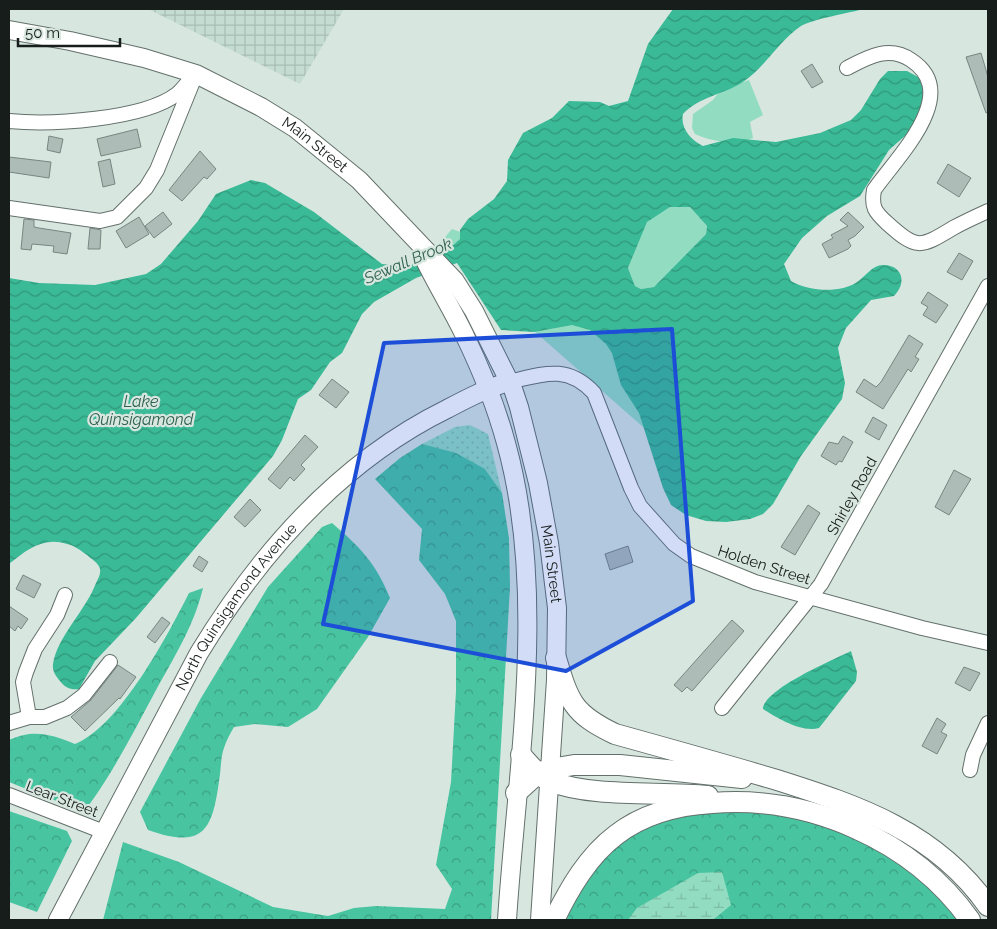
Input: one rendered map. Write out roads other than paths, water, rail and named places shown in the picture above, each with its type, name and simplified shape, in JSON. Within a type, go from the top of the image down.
[{"type":"highway","points":[[556,658],[570,702],[599,727],[616,734],[846,802],[906,831],[959,871],[988,906]]},
{"type":"highway","points":[[521,755],[546,774],[583,789],[678,793],[752,801],[802,809],[852,827],[886,844],[927,872],[960,906],[970,920]]},
{"type":"highway","points":[[516,793],[546,774],[574,765],[620,765],[759,779],[796,786]]},
{"type":"highway","points":[[554,920],[574,883],[595,854],[617,834],[648,816],[690,805],[752,801]]},
{"type":"main road","name":"Main Street","points":[[9,30],[117,51],[196,74],[237,93],[295,128],[359,180],[455,281],[478,319],[510,382],[519,407],[534,466],[548,543],[556,608],[556,658],[546,774],[540,920]]},
{"type":"main road","name":"Main Street","points":[[416,241],[436,285],[464,334],[488,388],[506,443],[517,487],[526,565],[527,636],[521,755],[516,793],[507,920]]},
{"type":"main road","name":"North Quinsigamond Avenue","points":[[58,920],[212,631],[246,581],[283,536],[331,488],[375,453],[429,418],[488,388],[510,382]]},
{"type":"street","points":[[847,68],[887,52],[902,55],[913,61],[929,80],[930,100],[924,120],[874,190],[872,203],[877,214],[896,232],[917,244],[929,243],[988,211]]},
{"type":"street","points":[[9,121],[67,122],[144,108],[177,94],[196,74]]},
{"type":"street","points":[[9,208],[100,221],[117,217],[146,188],[157,170],[196,74]]},
{"type":"street","name":"Shirley Road","points":[[722,708],[821,584],[988,286]]},
{"type":"street","name":"Holden Street","points":[[510,382],[559,372],[584,382],[594,393],[631,488],[640,506],[674,544],[691,556],[748,580],[922,628],[988,643]]},
{"type":"street","points":[[29,717],[23,682],[35,649],[57,615],[65,594]]},
{"type":"street","points":[[9,723],[29,717],[45,718],[67,708],[84,695],[110,662]]},
{"type":"street","points":[[970,770],[973,754],[988,723]]},
{"type":"street","name":"Lear Street","points":[[9,795],[104,832]]},
{"type":"water","name":"Lake Quinsigamond","points":[[673,9],[864,9],[801,26],[743,82],[704,99],[690,108],[683,114],[683,124],[687,133],[703,146],[733,138],[776,142],[820,133],[851,120],[861,110],[880,79],[888,71],[907,71],[920,78],[924,87],[920,118],[906,135],[889,150],[860,196],[827,216],[802,238],[784,264],[791,281],[815,289],[833,290],[850,286],[872,269],[883,265],[890,266],[899,271],[902,280],[901,286],[894,296],[871,300],[846,328],[838,348],[845,383],[842,399],[801,456],[773,504],[763,514],[750,519],[726,522],[706,521],[686,515],[671,505],[663,488],[639,413],[621,385],[612,353],[606,344],[590,330],[572,325],[534,332],[501,330],[457,263],[416,278],[374,302],[362,314],[342,353],[330,362],[311,390],[298,399],[282,440],[273,456],[136,618],[95,661],[79,689],[66,687],[56,675],[53,664],[60,644],[86,603],[99,576],[100,569],[96,563],[80,550],[59,542],[43,543],[29,549],[9,564],[9,278],[39,283],[95,285],[146,274],[161,264],[198,221],[216,194],[251,180],[265,183],[314,212],[382,264],[407,266],[447,251],[460,239],[460,230],[468,219],[494,199],[507,181],[508,160],[523,133],[552,118],[569,101],[600,102],[609,106],[628,101],[648,44]],"holes":[[[670,207],[690,207],[707,226],[706,234],[654,287],[641,289],[635,286],[628,268],[647,222]]]},
{"type":"water","points":[[851,651],[857,672],[856,681],[819,728],[798,727],[763,709],[766,701],[787,684]]},
{"type":"water label","name":"Sewall Brook","points":[[408,261]]}]
